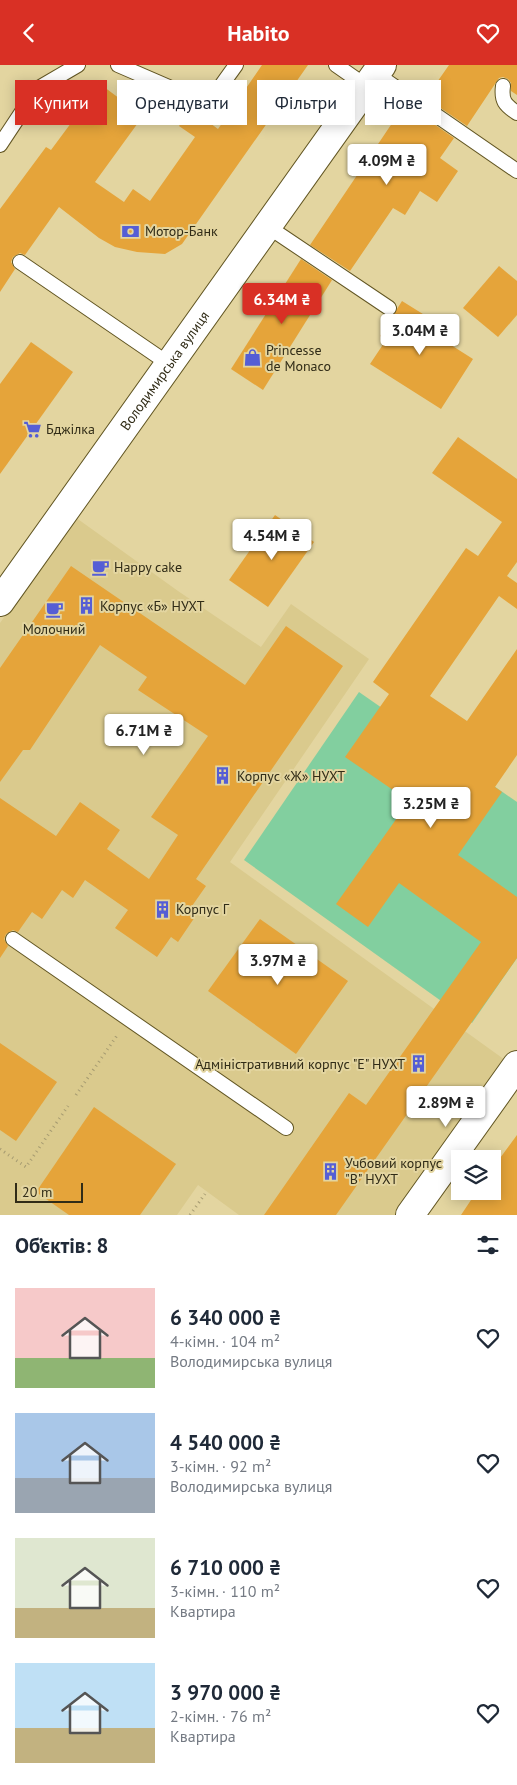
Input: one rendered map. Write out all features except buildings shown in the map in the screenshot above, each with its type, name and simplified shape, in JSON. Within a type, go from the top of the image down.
[{"type":"street","name":"Володимирська вулиця","points":[[0,602],[374,75]]},
{"type":"street","points":[[410,1215],[517,1065]]},
{"type":"lane","points":[[0,145],[37,89],[78,65]]},
{"type":"lane","points":[[118,65],[208,104],[236,65]]},
{"type":"lane","points":[[336,65],[374,75],[517,171]]},
{"type":"lane","points":[[503,85],[501,96],[504,104],[517,113]]},
{"type":"lane","points":[[267,226],[388,308]]},
{"type":"lane","points":[[20,262],[169,364]]},
{"type":"lane","points":[[13,939],[286,1128]]},
{"type":"path","points":[[76,1095],[128,1019]]},
{"type":"path","points":[[0,1149],[26,1167],[68,1106]]},
{"type":"path","points":[[190,1215],[205,1194]]},
{"type":"shaded area","points":[[75,517],[178,591],[261,647],[291,604],[369,659],[230,862],[505,1060],[395,1215],[239,1215],[198,1185],[177,1215],[0,1215],[0,623]]},
{"type":"green space","points":[[359,692],[517,802],[517,958],[472,1023],[244,860]]},
{"type":"place","name":"Мотор-Банк","points":[[131,231]]},
{"type":"place","name":"Princesse de Monaco","points":[[252,358]]},
{"type":"place","name":"Бджілка","points":[[32,429]]},
{"type":"place","name":"Happy cake","points":[[100,567]]},
{"type":"place","name":"Корпус «Б» НУХТ","points":[[86,606]]},
{"type":"place","name":"Молочний","points":[[54,609]]},
{"type":"place","name":"Корпус «Ж» НУХТ","points":[[223,776]]},
{"type":"place","name":"Корпус Г","points":[[162,909]]},
{"type":"place","name":"Адміністративний корпус \"Е\" НУХТ","points":[[419,1064]]},
{"type":"place","name":"Учбовий корпус \"В\" НУХТ","points":[[331,1171]]}]
